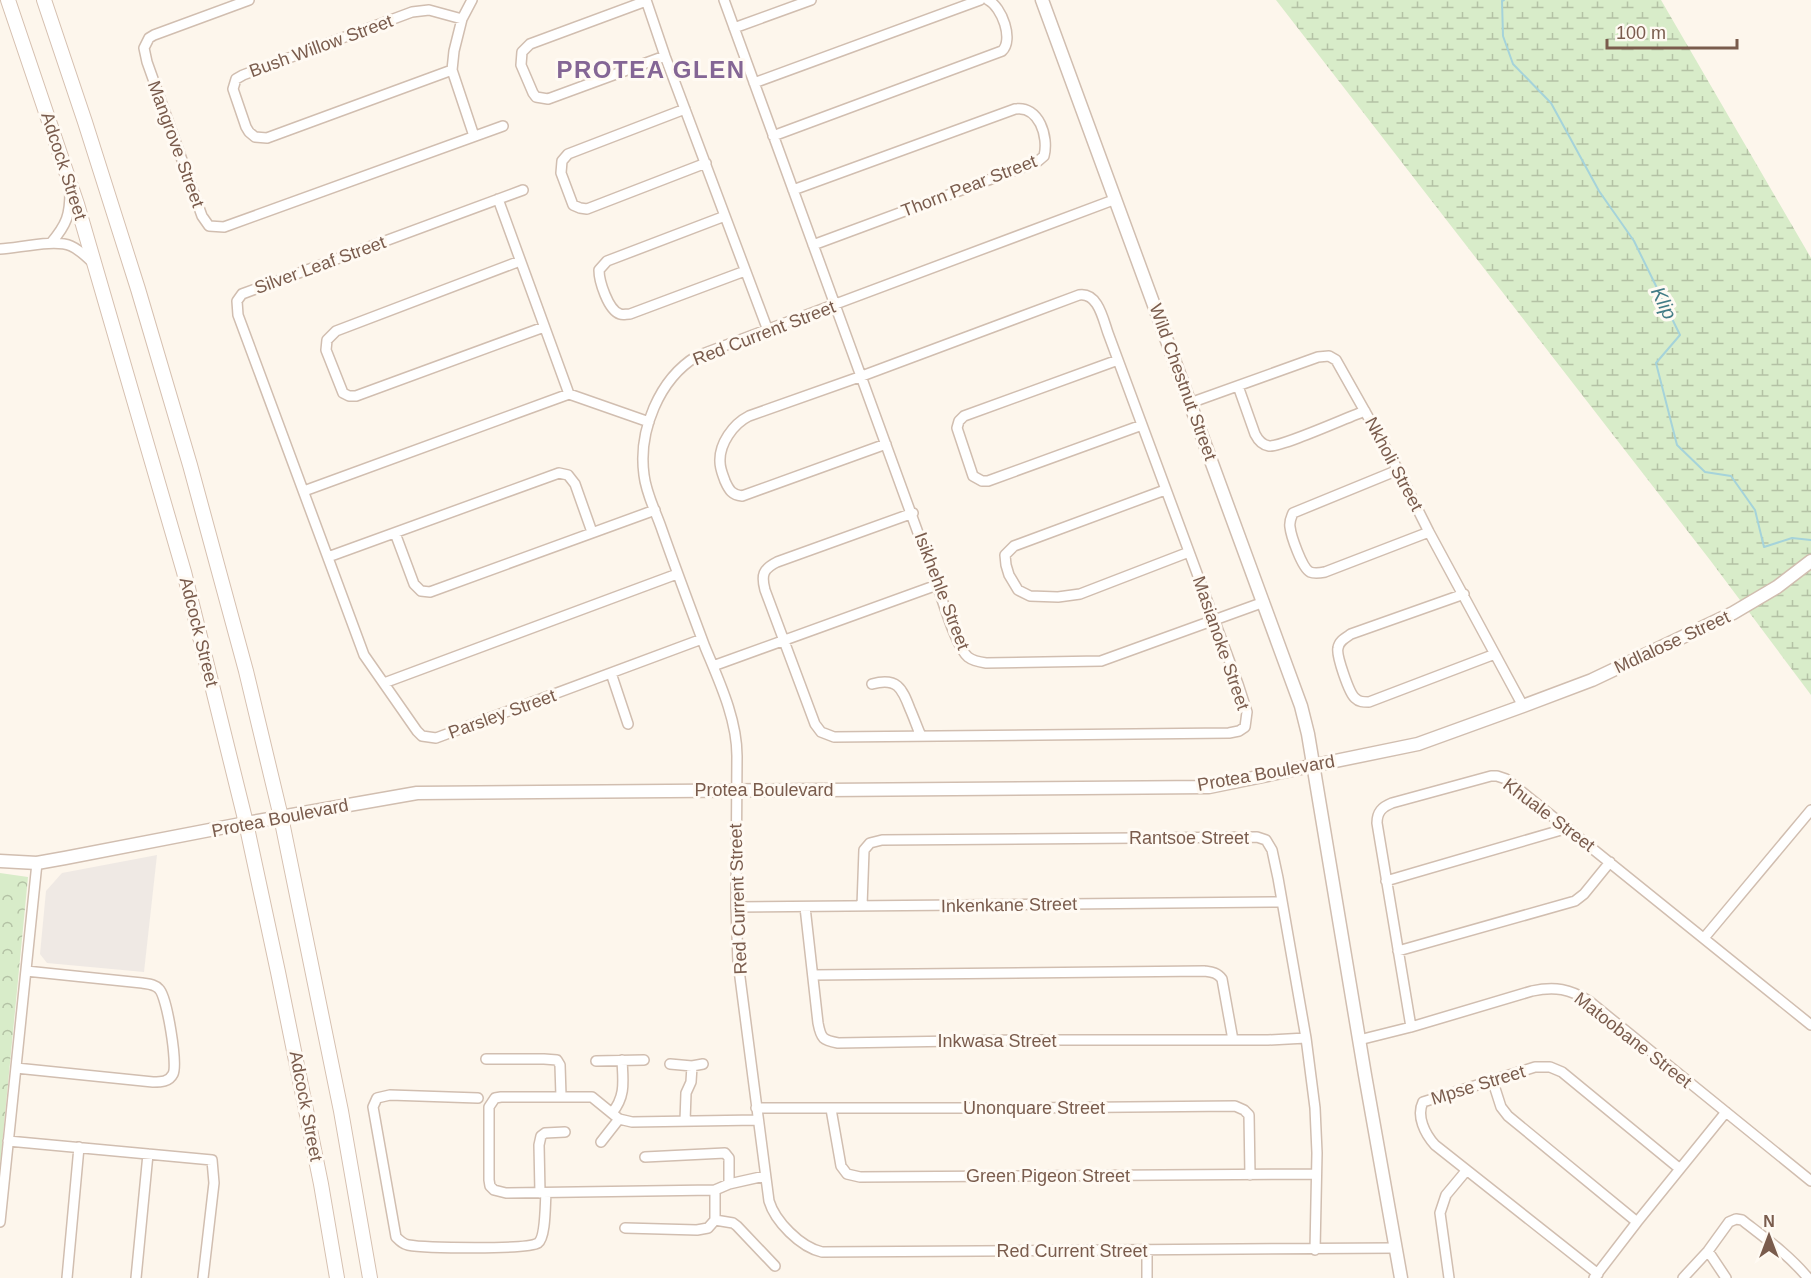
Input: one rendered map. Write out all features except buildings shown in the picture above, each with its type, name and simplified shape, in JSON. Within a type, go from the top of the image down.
[{"type":"main road","name":"Adcock Street","points":[[8,0],[95,265],[179,551],[246,824],[292,1037],[337,1278]]},
{"type":"main road","name":"Adcock Street","points":[[44,0],[114,213],[190,465],[246,671],[281,817],[340,1111],[370,1278]]},
{"type":"street","name":"Mangrove Street","points":[[249,0],[154,35],[149,38],[144,48],[202,216],[210,226],[224,227],[503,126]]},
{"type":"street","points":[[472,0],[462,19],[452,70],[474,136]]},
{"type":"street","points":[[665,56],[548,99],[542,99],[533,93],[521,65],[522,52],[530,44],[646,0],[767,328]]},
{"type":"street","name":"Isikhehle Street","points":[[724,0],[913,513],[937,585],[963,651],[969,658],[979,662],[1101,661],[1264,602]]},
{"type":"street","points":[[734,28],[811,0]]},
{"type":"street","points":[[754,83],[980,0]]},
{"type":"street","points":[[773,136],[1002,51],[1007,44],[1008,36],[999,9],[988,0]]},
{"type":"street","name":"Wild Chestnut Street","points":[[1042,0],[1301,706],[1401,1278]]},
{"type":"street","name":"Bush Willow Street","points":[[452,70],[267,138],[255,137],[249,132],[233,89],[236,80],[243,75],[412,12],[429,10],[462,19]]},
{"type":"street","points":[[685,109],[568,154],[562,161],[561,173],[573,205],[587,209],[706,163]]},
{"type":"street","name":"Thorn Pear Street","points":[[793,190],[1015,109],[1030,110],[1038,120],[1046,147],[1044,156],[1037,162],[813,245]]},
{"type":"street","points":[[51,243],[64,226],[68,215],[69,183]]},
{"type":"street","name":"Silver Leaf Street","points":[[303,488],[238,315],[236,306],[238,297],[523,190]]},
{"type":"street","points":[[498,199],[569,394]]},
{"type":"street","name":"Red Current Street","points":[[1116,199],[712,349],[685,363],[675,374],[661,394],[649,422],[644,451],[646,485],[736,735],[738,962],[765,1176],[772,1210],[778,1221],[812,1249],[822,1252],[1395,1248]]},
{"type":"street","points":[[725,216],[607,261],[599,270],[600,279],[612,308],[623,315],[745,271]]},
{"type":"street","points":[[0,249],[51,243],[69,245],[95,265]]},
{"type":"street","points":[[520,261],[336,332],[327,340],[326,350],[344,393],[356,396],[544,327]]},
{"type":"street","name":"Masianoke Street","points":[[785,641],[815,724],[821,732],[834,737],[1228,733],[1239,731],[1246,724],[1245,707],[1214,621],[1118,360],[1092,297],[1083,294],[862,376]]},
{"type":"street","name":"Nkholi Street","points":[[1190,403],[1306,361],[1329,356],[1340,364],[1523,706]]},
{"type":"street","points":[[1118,360],[964,416],[957,428],[973,476],[982,481],[988,481],[1142,425]]},
{"type":"street","points":[[862,376],[740,420],[729,434],[721,451],[721,470],[732,493],[747,495],[886,444]]},
{"type":"street","points":[[1238,386],[1255,434],[1266,446],[1282,443],[1365,411]]},
{"type":"street","points":[[303,488],[569,394],[649,422]]},
{"type":"street","points":[[1398,470],[1293,513],[1290,518],[1290,530],[1302,562],[1312,573],[1325,572],[1429,532]]},
{"type":"street","points":[[328,557],[559,473],[568,475],[575,484],[592,532]]},
{"type":"street","name":"Parsley Street","points":[[303,488],[364,654],[422,736],[436,738],[702,639]]},
{"type":"street","points":[[1165,490],[1014,546],[1005,555],[1009,575],[1018,590],[1030,596],[1076,595],[1189,552]]},
{"type":"street","points":[[395,533],[414,584],[425,592],[436,591],[655,510]]},
{"type":"street","points":[[785,641],[763,583],[762,577],[766,568],[913,513]]},
{"type":"street","name":"Mdlalose Street","points":[[1523,706],[1592,680],[1733,613],[1777,587],[1811,561]]},
{"type":"street","points":[[384,682],[678,574]]},
{"type":"street","points":[[713,666],[937,585]]},
{"type":"street","points":[[1464,594],[1351,634],[1341,641],[1338,655],[1352,694],[1357,700],[1369,702],[1495,654]]},
{"type":"street","points":[[611,673],[628,724]]},
{"type":"street","points":[[872,684],[888,681],[899,686],[905,694],[921,736]]},
{"type":"street","name":"Protea Boulevard","points":[[0,861],[37,863],[417,793],[1196,788],[1423,742],[1523,706]]},
{"type":"street","name":"Khuale Street","points":[[1411,1027],[1377,823],[1378,814],[1392,803],[1480,778],[1497,776],[1506,779],[1568,828],[1811,1025]]},
{"type":"street","points":[[1704,938],[1811,810]]},
{"type":"street","points":[[1386,881],[1568,828]]},
{"type":"street","name":"Rantsoe Street","points":[[862,906],[864,850],[870,843],[882,840],[1257,837],[1266,840],[1272,850],[1282,902],[1306,1038],[1315,1108],[1315,1250]]},
{"type":"street","points":[[1398,951],[1575,901],[1584,894],[1610,862]]},
{"type":"street","points":[[0,1222],[37,863]]},
{"type":"street","name":"Inkenkane Street","points":[[736,906],[1282,902]]},
{"type":"street","name":"Inkwasa Street","points":[[805,906],[820,1032],[824,1040],[838,1043],[1306,1038]]},
{"type":"street","points":[[16,1068],[153,1082],[168,1080],[172,1077],[175,1065],[166,1002],[158,987],[142,983],[26,971]]},
{"type":"street","points":[[813,975],[1214,972],[1222,979],[1233,1040]]},
{"type":"street","name":"Matoobane Street","points":[[1359,1040],[1532,991],[1546,988],[1564,989],[1589,1001],[1811,1181]]},
{"type":"street","points":[[486,1059],[557,1060],[560,1065],[561,1096]]},
{"type":"street","points":[[601,1142],[616,1116],[622,1095],[622,1060]]},
{"type":"street","points":[[596,1061],[644,1060]]},
{"type":"street","points":[[670,1064],[692,1066],[703,1064]]},
{"type":"street","points":[[685,1121],[686,1093],[691,1082],[692,1066]]},
{"type":"street","name":"Mpse Street","points":[[1596,1276],[1435,1145],[1428,1136],[1421,1115],[1422,1104],[1426,1099],[1534,1067],[1555,1068],[1680,1169]]},
{"type":"street","points":[[1492,1079],[1501,1107],[1508,1116],[1637,1222]]},
{"type":"street","points":[[478,1098],[390,1095],[377,1098],[374,1102],[396,1237],[400,1242],[406,1245],[425,1246],[516,1247],[534,1244],[541,1239],[543,1231],[540,1136],[545,1132],[565,1132]]},
{"type":"street","points":[[758,1120],[632,1122],[616,1116],[592,1097],[495,1098],[489,1107],[488,1171],[490,1186],[498,1192],[506,1193],[716,1190],[729,1184],[765,1176]]},
{"type":"street","name":"Unonquare Street","points":[[756,1108],[1235,1106],[1249,1115],[1250,1175]]},
{"type":"street","name":"Green Pigeon Street","points":[[831,1109],[841,1166],[848,1174],[860,1177],[1316,1174]]},
{"type":"street","points":[[1596,1276],[1726,1112]]},
{"type":"street","points":[[9,1141],[212,1160],[214,1183],[204,1278]]},
{"type":"street","points":[[67,1278],[80,1147]]},
{"type":"street","points":[[645,1157],[725,1153],[729,1158],[729,1184]]},
{"type":"street","points":[[136,1278],[148,1154]]},
{"type":"street","points":[[1449,1278],[1440,1213],[1446,1195],[1466,1171]]},
{"type":"street","points":[[625,1228],[703,1229],[715,1220],[716,1190]]},
{"type":"street","points":[[1683,1278],[1708,1251],[1729,1222],[1739,1219],[1789,1258],[1808,1278]]},
{"type":"street","points":[[715,1220],[733,1223],[737,1226],[775,1266]]},
{"type":"street","points":[[1147,1251],[1147,1278]]},
{"type":"street","points":[[1708,1251],[1726,1278]]},
{"type":"shaded area","points":[[157,855],[144,972],[47,963],[40,954],[46,891],[62,873]]},
{"type":"green space","points":[[1276,0],[1661,0],[1811,258],[1811,695],[1710,560]]},
{"type":"green space","points":[[0,873],[28,877],[0,1166]]},
{"type":"waterway","name":"Klip","points":[[1504,0],[1502,1],[1503,36],[1513,64],[1551,103],[1599,191],[1634,241],[1680,335],[1656,363],[1677,445],[1705,472],[1731,476],[1755,510],[1764,547],[1792,538],[1811,540]]},
{"type":"district","name":"PROTEA GLEN","points":[[651,69]]}]
